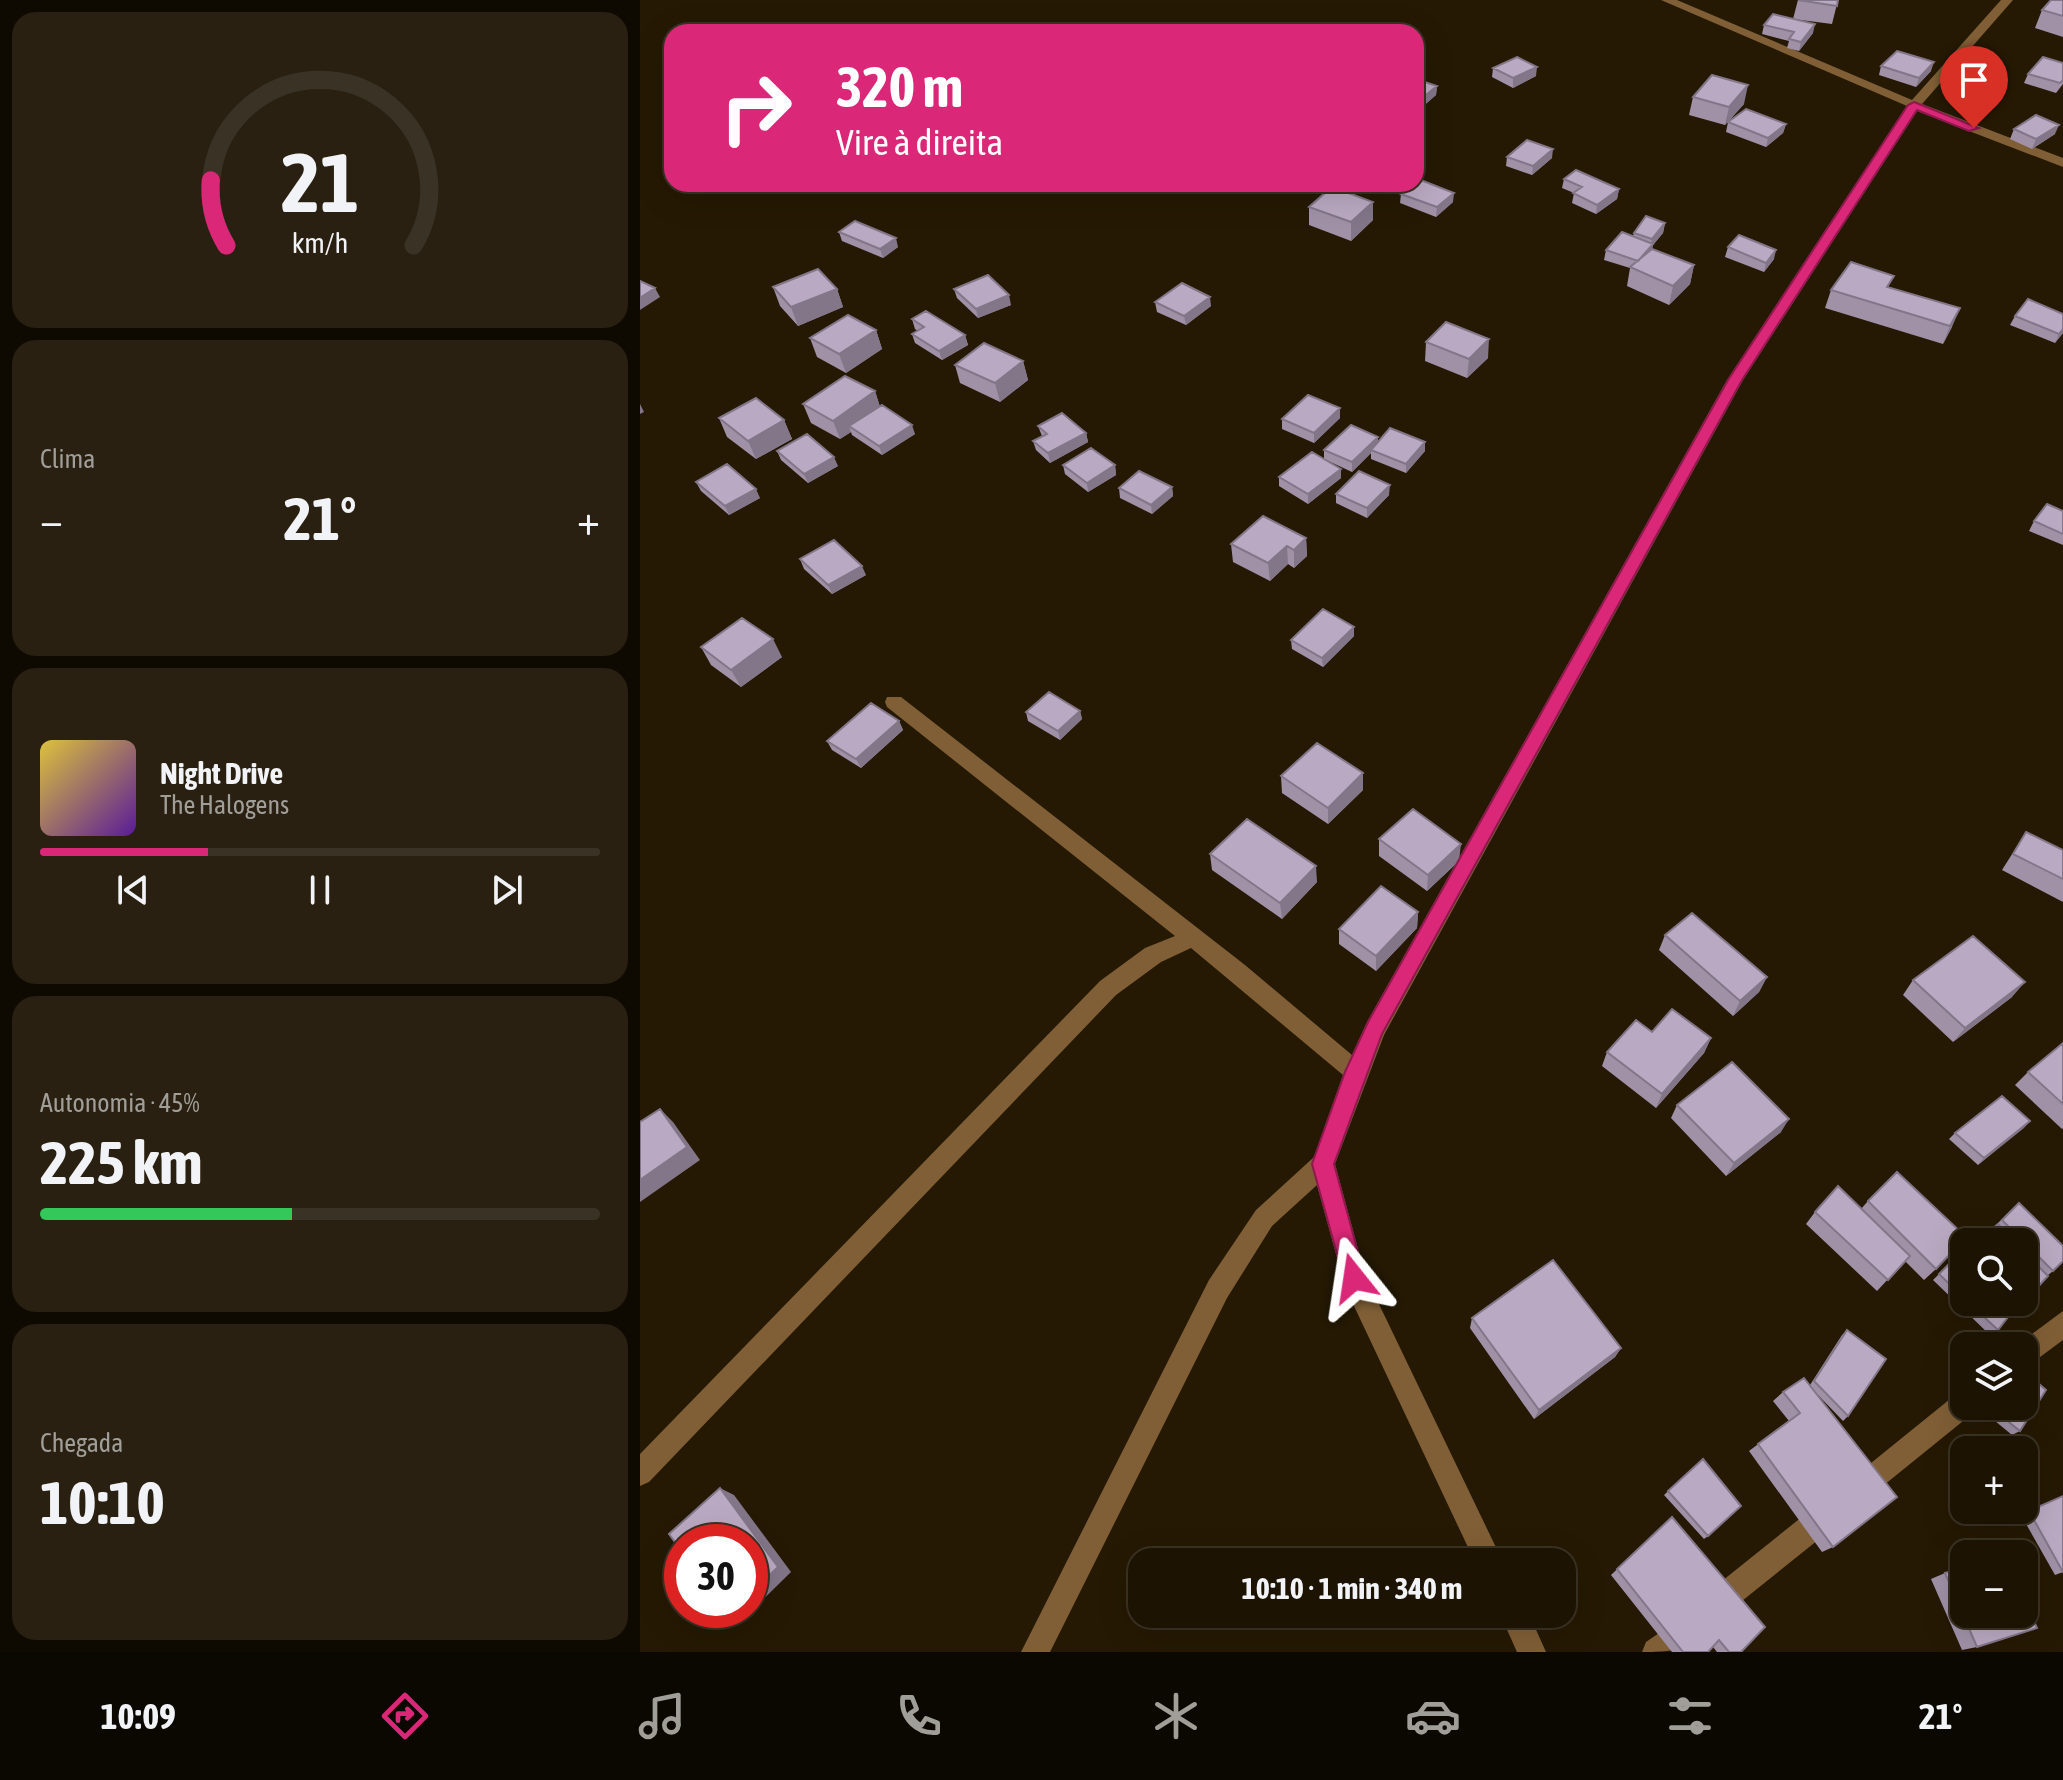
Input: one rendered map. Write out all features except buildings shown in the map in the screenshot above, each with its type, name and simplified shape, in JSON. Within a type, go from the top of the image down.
[{"type":"street","points":[[1667,0],[1914,105],[2063,163]]},
{"type":"street","points":[[1035,1652],[1218,1289],[1264,1218],[1323,1164],[1375,1029],[1735,380],[1914,105],[2007,0]]},
{"type":"street","points":[[894,702],[1193,938],[1356,1072]]},
{"type":"street","points":[[640,1473],[1108,988],[1153,955],[1193,938]]},
{"type":"street","points":[[1323,1164],[1354,1278],[1482,1548]]},
{"type":"street","points":[[2038,1345],[2063,1324]]},
{"type":"street","points":[[1656,1652],[1950,1415]]},
{"type":"street","points":[[1521,1628],[1532,1652]]},
{"type":"route","points":[[1354,1278],[1323,1164],[1375,1029],[1735,380],[1914,105],[1974,128]]}]
